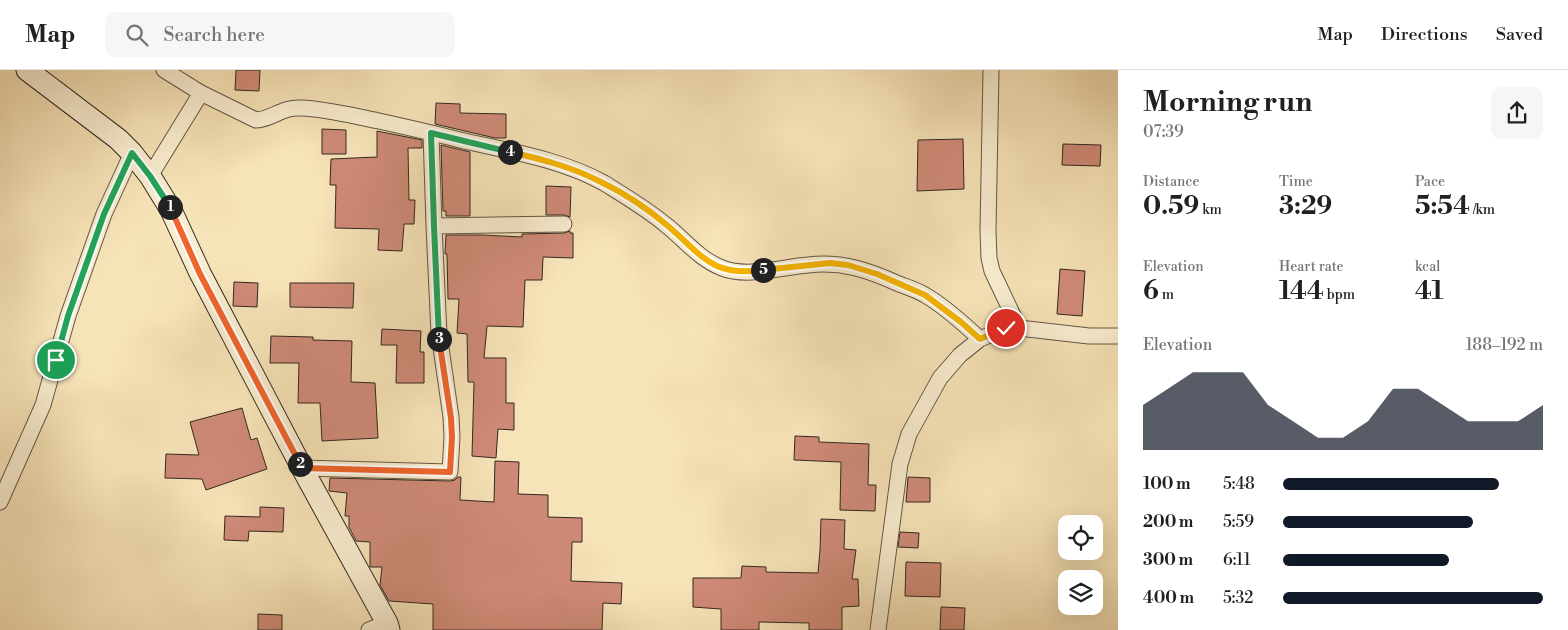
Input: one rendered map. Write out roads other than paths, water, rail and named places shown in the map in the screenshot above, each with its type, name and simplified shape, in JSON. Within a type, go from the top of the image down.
[{"type":"street","points":[[27,70],[118,139],[150,176],[171,210],[200,274],[302,468],[382,628]]},
{"type":"street","points":[[164,70],[201,92],[256,120],[264,119],[287,109],[300,108],[337,112],[544,160],[569,168],[602,182],[634,202],[667,225],[703,259],[723,269],[745,272],[810,264],[830,263],[848,265],[877,274],[925,295],[961,322],[986,337]]},
{"type":"street","points":[[991,70],[989,258],[1012,328]]},
{"type":"street","points":[[150,176],[201,92]]},
{"type":"street","points":[[302,468],[450,472],[451,418],[439,334],[431,133]]},
{"type":"street","points":[[0,502],[44,405],[68,316],[104,214],[132,153]]},
{"type":"street","points":[[434,226],[564,224]]},
{"type":"street","points":[[878,630],[900,464],[909,434],[940,378],[960,355],[986,337],[1012,328],[1089,336],[1118,336]]}]
